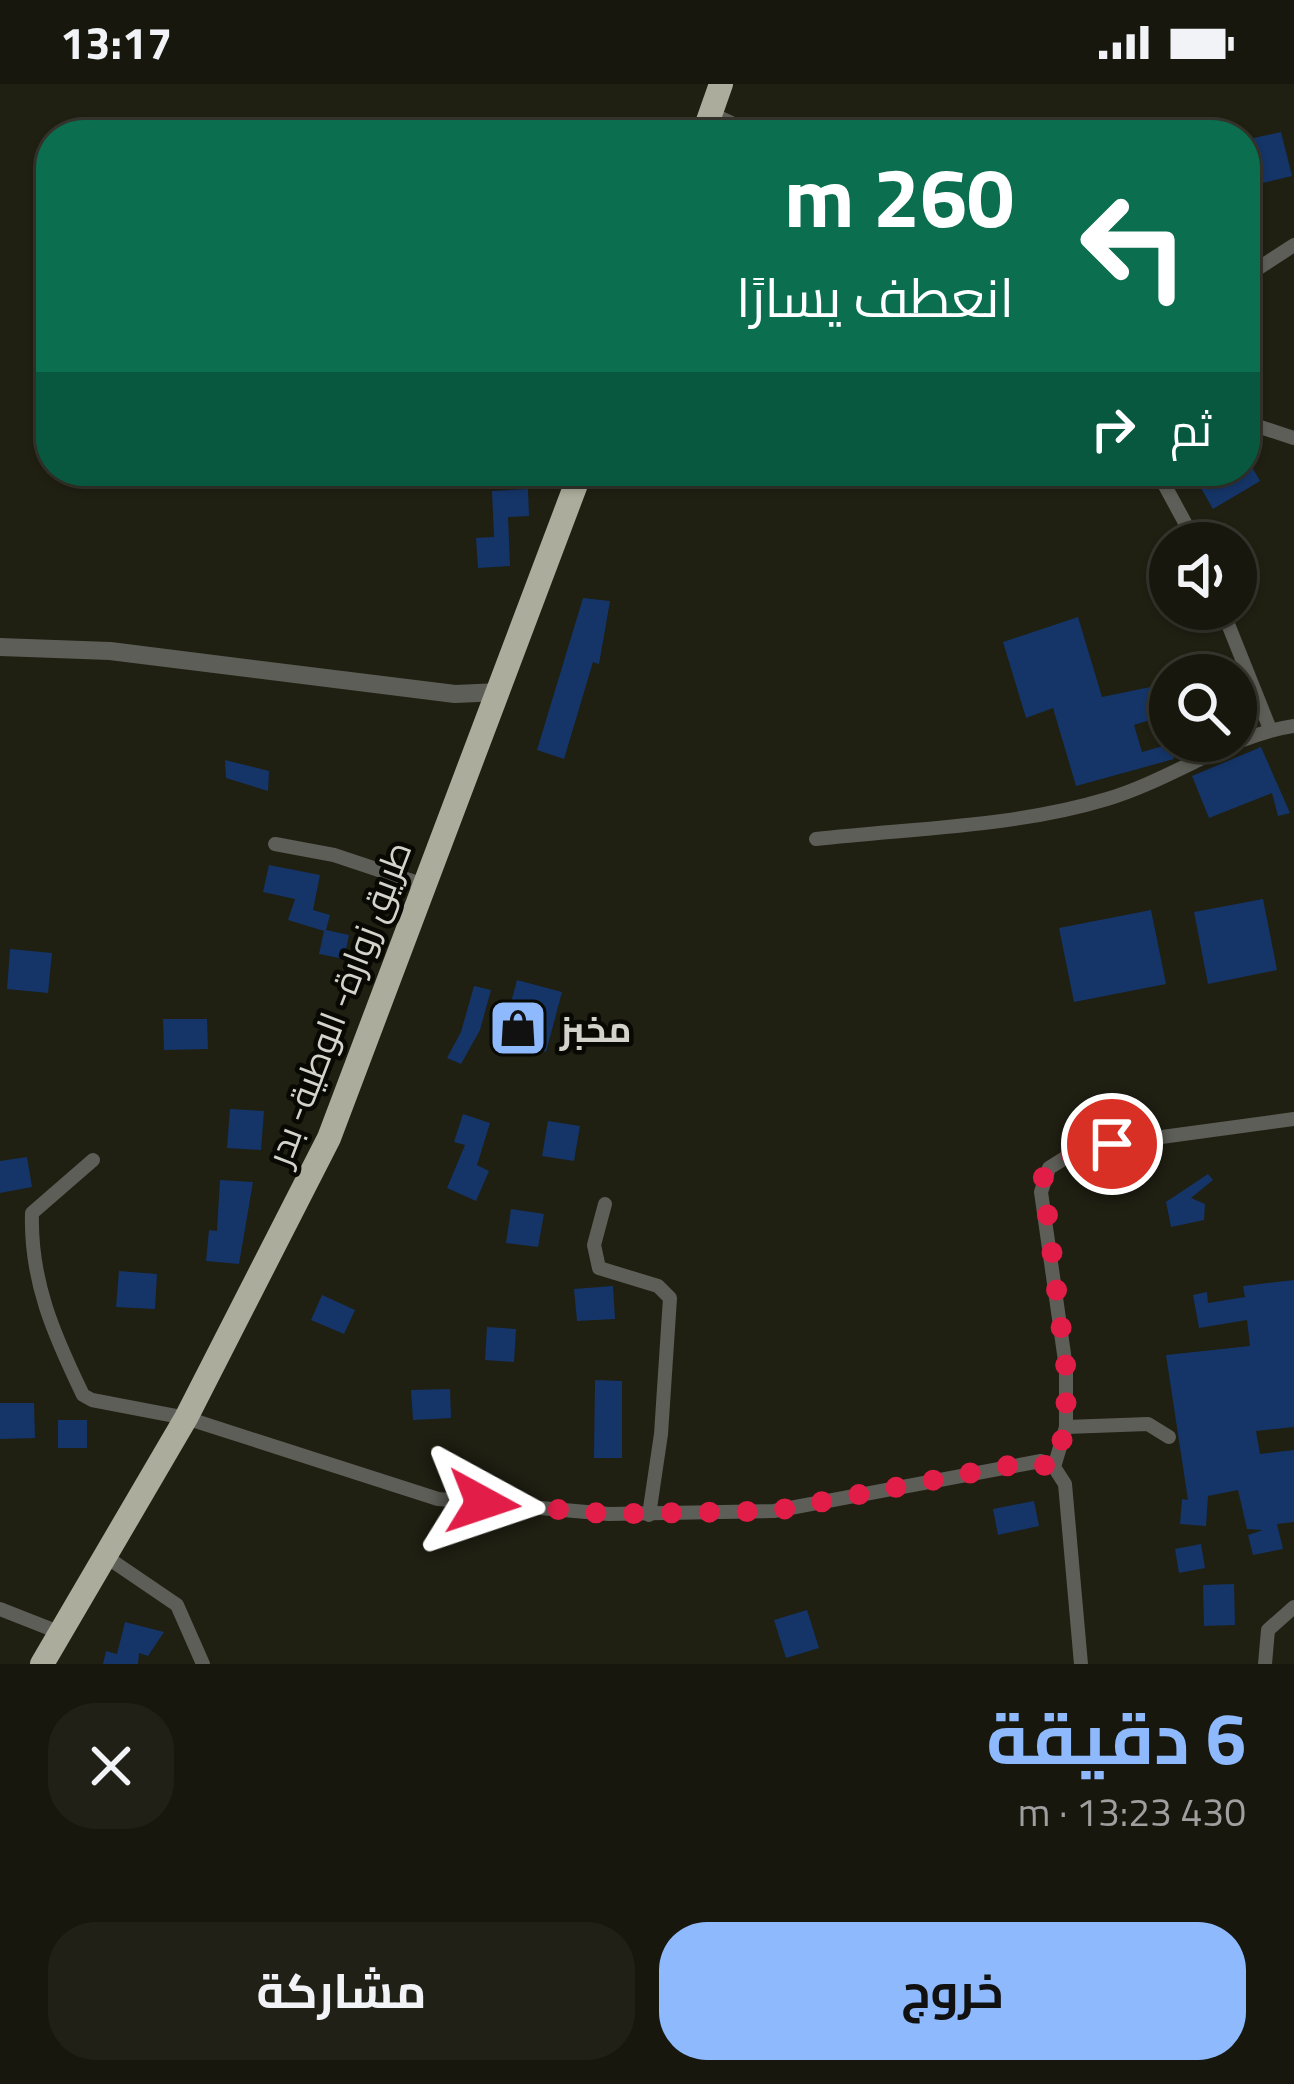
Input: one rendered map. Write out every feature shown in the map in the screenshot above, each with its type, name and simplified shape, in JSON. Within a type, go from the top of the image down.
[{"type":"highway","points":[[708,120],[721,84]]},
{"type":"highway","name":"طريق زوارة- الوطية- بدر","points":[[42,1664],[186,1418],[329,1138],[576,486]]},
{"type":"street","points":[[1260,267],[1294,245]]},
{"type":"street","points":[[1260,427],[1294,438]]},
{"type":"street","points":[[1165,486],[1185,522]]},
{"type":"street","points":[[1230,630],[1270,729]]},
{"type":"street","points":[[0,646],[91,649],[455,694],[500,692]]},
{"type":"street","points":[[816,839],[1079,807],[1155,782],[1270,729],[1294,726]]},
{"type":"street","points":[[275,844],[334,854],[424,885]]},
{"type":"street","points":[[1082,1664],[1068,1499],[1054,1467],[1066,1427],[1066,1368],[1041,1192],[1049,1168],[1081,1148],[1294,1119]]},
{"type":"street","points":[[93,1160],[32,1213],[36,1282],[56,1338],[83,1394],[92,1400],[186,1418],[438,1499],[649,1515],[774,1511],[1027,1462],[1054,1467]]},
{"type":"street","points":[[605,1204],[594,1245],[599,1268],[658,1286],[670,1298],[661,1434],[649,1515]]},
{"type":"street","points":[[1066,1427],[1148,1424],[1168,1437]]},
{"type":"street","points":[[105,1556],[177,1605],[203,1664]]},
{"type":"street","points":[[1265,1664],[1268,1630],[1294,1607]]},
{"type":"street","points":[[0,1609],[61,1633]]},
{"type":"building","points":[[1281,132],[1292,176],[1260,184],[1260,137]]},
{"type":"building","points":[[1200,486],[1252,486],[1213,509]]},
{"type":"building","points":[[528,489],[529,516],[508,517],[510,566],[478,568],[476,538],[494,537],[492,491]]},
{"type":"building","points":[[583,598],[610,601],[599,664],[593,662],[564,759],[537,750]]},
{"type":"building","points":[[1078,617],[1102,697],[1149,687],[1149,720],[1134,725],[1142,752],[1149,750],[1149,762],[1163,762],[1076,786],[1053,708],[1026,718],[1003,642]]},
{"type":"building","points":[[1261,747],[1290,813],[1278,816],[1272,793],[1209,818],[1192,776],[1225,762],[1257,762]]},
{"type":"building","points":[[225,760],[269,771],[268,791],[226,778]]},
{"type":"building","points":[[269,865],[320,875],[313,910],[330,915],[326,930],[349,935],[344,959],[319,954],[324,931],[288,920],[295,899],[263,892]]},
{"type":"building","points":[[1263,899],[1277,970],[1208,984],[1194,912]]},
{"type":"building","points":[[1151,910],[1166,984],[1074,1002],[1059,928]]},
{"type":"building","points":[[10,949],[52,953],[48,993],[7,989]]},
{"type":"building","points":[[517,980],[562,992],[546,1052],[501,1040]]},
{"type":"building","points":[[474,986],[491,990],[480,1030],[461,1064],[447,1058],[461,1032]]},
{"type":"building","points":[[163,1019],[207,1019],[208,1049],[164,1050]]},
{"type":"building","points":[[230,1109],[264,1111],[261,1150],[227,1148]]},
{"type":"building","points":[[463,1114],[490,1123],[477,1165],[489,1171],[476,1201],[447,1188],[465,1145],[454,1142]]},
{"type":"building","points":[[548,1121],[580,1126],[574,1161],[542,1156]]},
{"type":"building","points":[[27,1157],[32,1187],[0,1193],[0,1161]]},
{"type":"building","points":[[1208,1174],[1213,1180],[1191,1198],[1205,1204],[1204,1220],[1171,1227],[1166,1202]]},
{"type":"building","points":[[220,1180],[253,1182],[239,1264],[206,1261],[209,1230],[217,1231]]},
{"type":"building","points":[[511,1209],[544,1214],[538,1247],[506,1243]]},
{"type":"building","points":[[119,1271],[157,1274],[155,1309],[116,1307]]},
{"type":"building","points":[[1294,1280],[1294,1427],[1256,1431],[1260,1454],[1294,1450],[1294,1522],[1277,1524],[1283,1549],[1253,1555],[1248,1535],[1263,1530],[1247,1529],[1238,1490],[1208,1496],[1206,1526],[1180,1524],[1182,1499],[1188,1500],[1166,1355],[1250,1346],[1247,1320],[1199,1328],[1193,1295],[1207,1292],[1208,1303],[1245,1297],[1243,1286]]},
{"type":"building","points":[[613,1286],[615,1319],[577,1321],[574,1289]]},
{"type":"building","points":[[322,1295],[355,1310],[344,1334],[311,1320]]},
{"type":"building","points":[[487,1327],[516,1329],[514,1362],[485,1360]]},
{"type":"building","points":[[595,1380],[622,1381],[622,1458],[594,1458]]},
{"type":"building","points":[[450,1389],[451,1418],[413,1420],[411,1390]]},
{"type":"building","points":[[0,1403],[34,1403],[35,1438],[0,1439]]},
{"type":"building","points":[[58,1420],[87,1420],[87,1448],[58,1448]]},
{"type":"building","points":[[1034,1501],[1039,1526],[998,1535],[993,1509]]},
{"type":"building","points":[[1201,1544],[1205,1568],[1179,1573],[1175,1549]]},
{"type":"building","points":[[1234,1584],[1235,1625],[1204,1626],[1203,1585]]},
{"type":"building","points":[[807,1610],[819,1648],[786,1658],[774,1620]]},
{"type":"building","points":[[125,1622],[164,1632],[148,1656],[139,1653],[138,1664],[103,1664],[106,1651],[117,1654]]},
{"type":"place","name":"مخبز","points":[[518,1028]]},
{"type":"route","points":[[483,1503],[609,1514],[774,1511],[1027,1462],[1054,1467],[1066,1427],[1066,1368],[1046,1234],[1043,1178],[1060,1157],[1081,1148],[1112,1144]]}]
